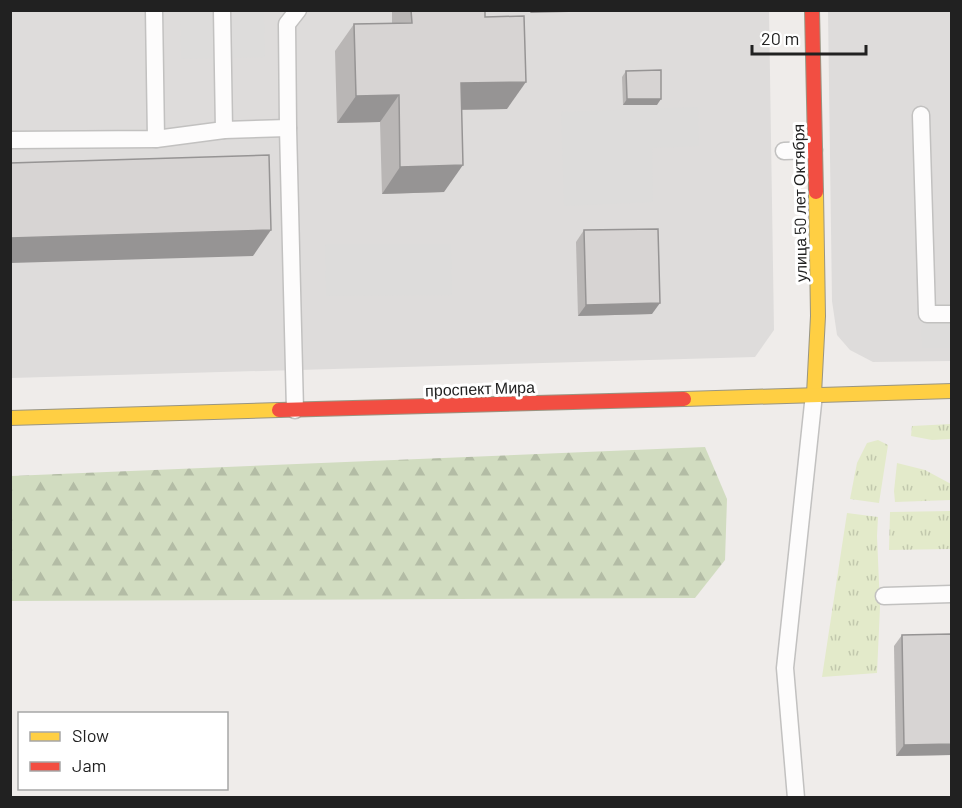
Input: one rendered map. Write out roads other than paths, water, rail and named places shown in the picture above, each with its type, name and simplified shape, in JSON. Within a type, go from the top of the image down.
[{"type":"main road","name":"улица 50 лет Октября","points":[[812,10],[818,316],[814,394]]},
{"type":"main road","name":"проспект Мира","points":[[10,418],[951,391]]},
{"type":"lane","points":[[154,10],[156,139]]},
{"type":"lane","points":[[222,10],[224,130]]},
{"type":"lane","points":[[295,410],[287,24],[298,10]]},
{"type":"lane","points":[[921,115],[927,314],[951,314]]},
{"type":"lane","points":[[10,140],[156,139],[224,130],[288,129]]},
{"type":"lane","points":[[784,151],[814,150]]},
{"type":"lane","points":[[796,798],[785,668],[814,394]]},
{"type":"lane","points":[[884,596],[951,594]]}]
